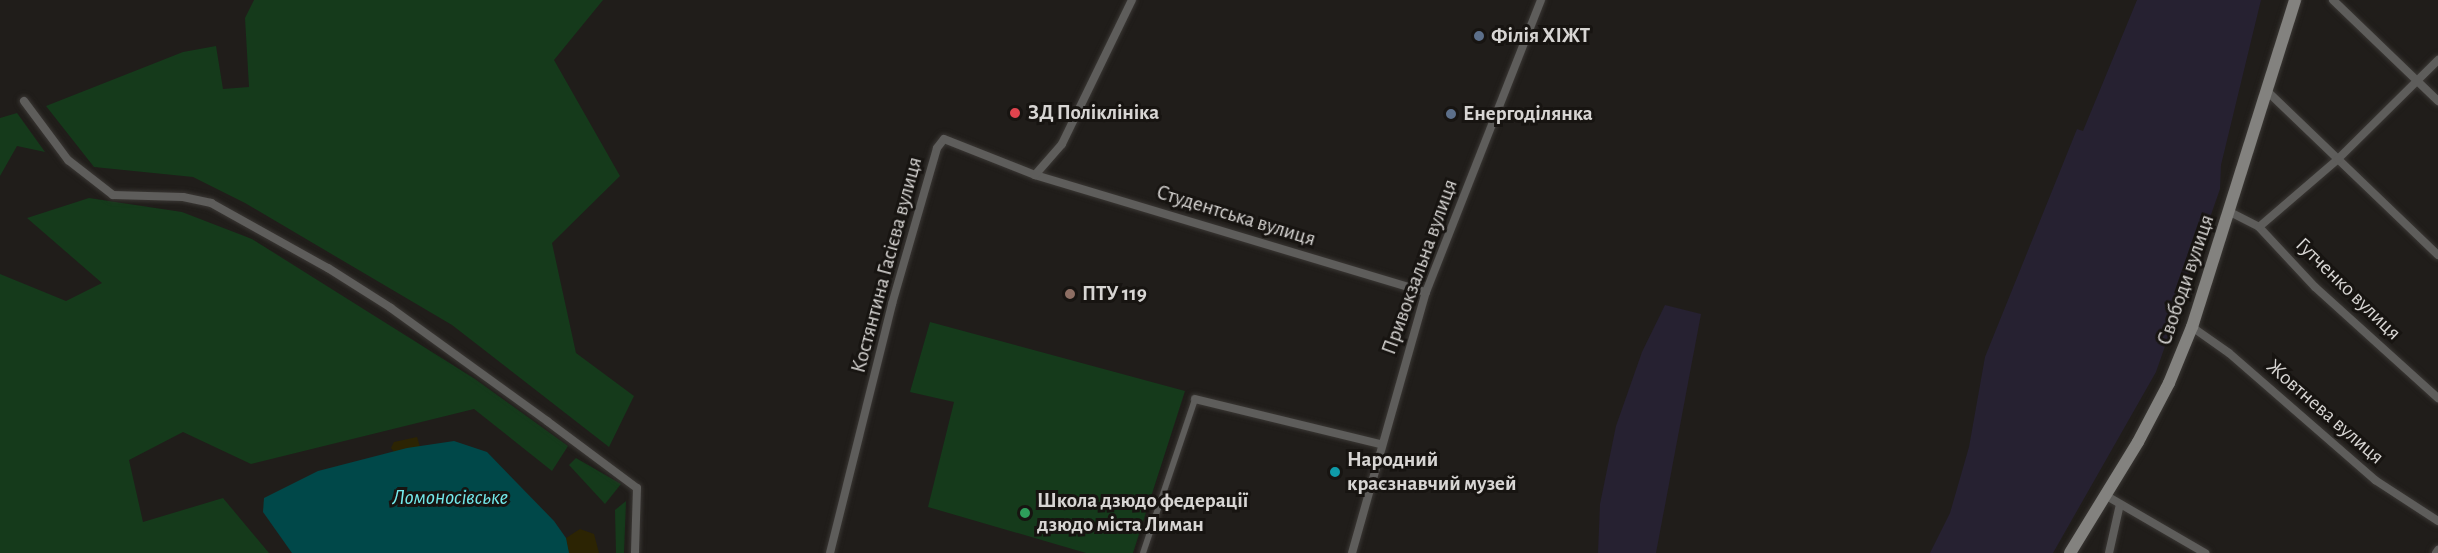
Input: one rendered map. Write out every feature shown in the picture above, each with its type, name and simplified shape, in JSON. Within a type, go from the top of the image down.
[{"type":"main road","name":"Свободи вулиця","points":[[2070,553],[2169,383],[2192,327],[2295,0]]},
{"type":"street","points":[[1035,175],[1062,144],[1132,0]]},
{"type":"street","name":"Привокзальна вулиця","points":[[1352,553],[1380,444],[1426,292],[1541,0]]},
{"type":"street","points":[[2334,0],[2438,101]]},
{"type":"street","points":[[2259,227],[2338,159],[2438,60]]},
{"type":"street","points":[[2267,91],[2438,255]]},
{"type":"street","points":[[24,101],[68,160],[112,195],[183,197],[210,203],[391,308],[548,421],[637,488],[635,553]]},
{"type":"street","name":"Костянтина Гасієва вулиця","points":[[830,553],[892,304],[937,148],[944,139],[1035,175]]},
{"type":"street","name":"Студентська вулиця","points":[[1035,175],[1426,292]]},
{"type":"street","name":"Гутченко вулиця","points":[[2230,212],[2259,227],[2315,287],[2438,398]]},
{"type":"street","name":"Жовтнева вулиця","points":[[2192,327],[2229,353],[2375,480],[2438,521]]},
{"type":"street","points":[[1143,553],[1195,399],[1380,444]]},
{"type":"street","points":[[2105,495],[2205,553]]},
{"type":"street","points":[[2109,553],[2120,504]]},
{"type":"shaded area","points":[[2137,0],[2261,0],[2221,165],[2220,189],[2156,372],[2053,553],[1930,553],[1950,513],[1969,447],[1985,357],[2077,129],[2083,131]]},
{"type":"shaded area","points":[[1665,305],[1701,314],[1656,553],[1598,553],[1600,504],[1616,426],[1642,352]]},
{"type":"green space","points":[[254,0],[603,0],[554,60],[620,176],[552,243],[576,353],[634,396],[609,447],[452,325],[245,203],[193,177],[94,167],[46,106],[183,52],[216,46],[223,89],[249,87],[245,18]]},
{"type":"green space","points":[[17,113],[45,152],[17,146],[0,176],[0,118]]},
{"type":"green space","points":[[89,198],[182,212],[252,239],[475,379],[568,446],[552,471],[474,409],[251,464],[183,432],[129,460],[143,522],[223,498],[269,553],[0,553],[0,274],[66,301],[102,283],[27,218]]},
{"type":"green space","points":[[930,322],[1185,391],[1133,553],[1086,553],[928,507],[954,402],[910,392]]},
{"type":"green space","points":[[576,458],[621,484],[605,504],[569,465]]},
{"type":"green space","points":[[626,501],[624,553],[616,553],[615,510]]},
{"type":"sand","points":[[417,437],[420,447],[394,452],[391,448],[394,442]]},
{"type":"sand","points":[[580,529],[594,534],[599,553],[569,553],[566,538]]},
{"type":"water","name":"Ломоносівське","points":[[454,441],[487,452],[554,521],[566,538],[569,553],[292,553],[263,512],[264,498],[318,471],[407,448]]},
{"type":"place","name":"Філія ХІЖТ","points":[[1479,36]]},
{"type":"place","name":"ЗД Поліклініка","points":[[1015,113]]},
{"type":"place","name":"Енергоділянка","points":[[1451,114]]},
{"type":"place","name":"ПТУ 119","points":[[1070,294]]},
{"type":"place","name":"Народний краєзнавчий музей","points":[[1335,472]]},
{"type":"place","name":"Школа дзюдо федерації дзюдо міста Лиман","points":[[1025,513]]}]
